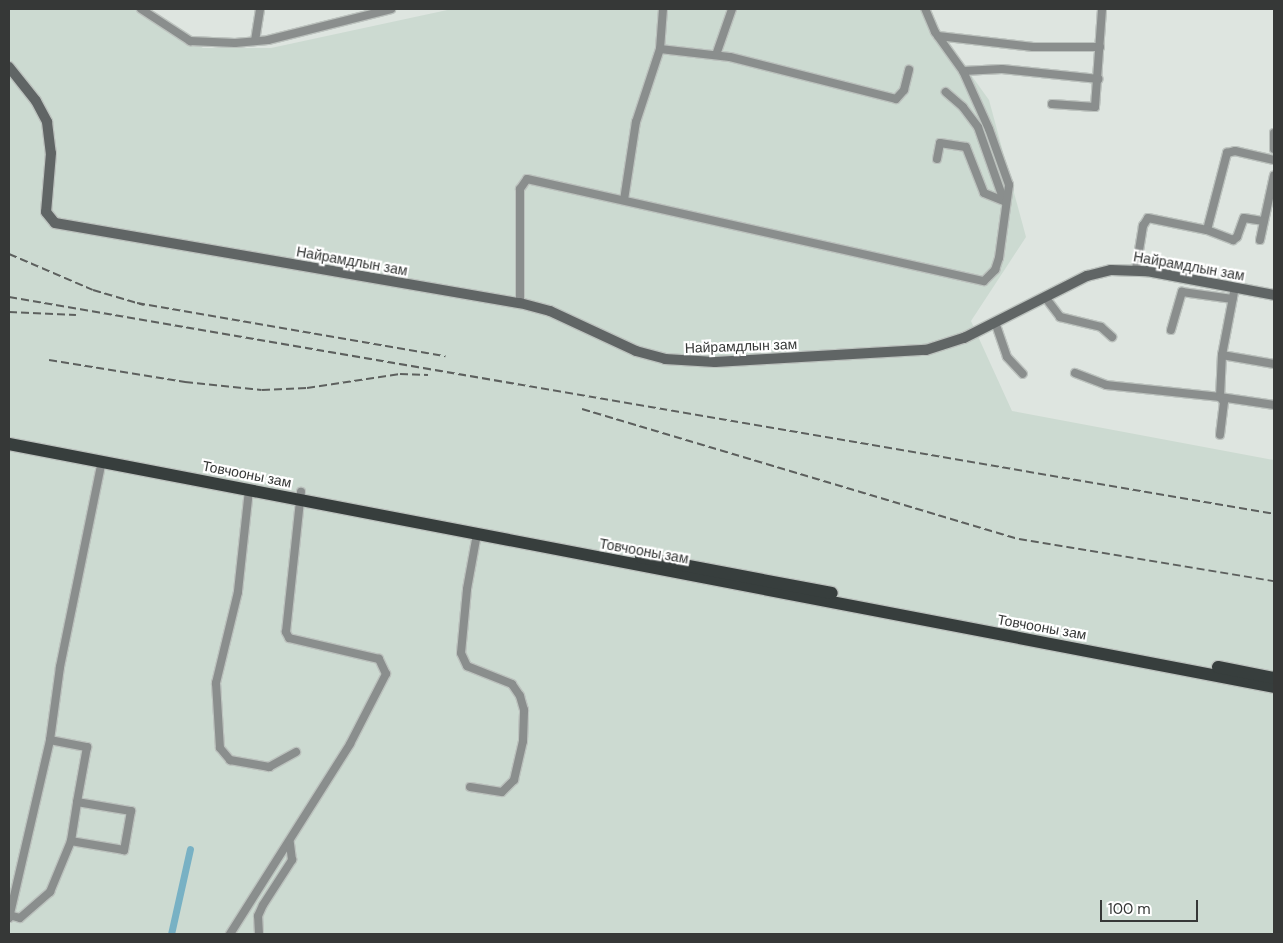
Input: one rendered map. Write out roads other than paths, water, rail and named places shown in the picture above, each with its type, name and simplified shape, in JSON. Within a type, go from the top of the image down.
[{"type":"highway","name":"Товчооны зам","points":[[9,435],[477,534],[1274,687]]},
{"type":"highway","name":"Товчооны зам","points":[[9,444],[249,490],[300,496],[1274,678]]},
{"type":"main road","name":"Найрамдлын зам","points":[[9,67],[40,106],[49,130],[51,153],[47,214],[55,224],[520,303],[557,314],[636,351],[686,362],[909,353],[948,344],[1096,273],[1136,269],[1274,295]]},
{"type":"street","points":[[141,9],[190,41],[255,41],[378,10],[391,9]]},
{"type":"street","points":[[255,41],[260,9]]},
{"type":"street","points":[[624,200],[636,122],[660,49],[664,9]]},
{"type":"street","points":[[716,55],[732,9]]},
{"type":"street","points":[[520,303],[522,182],[531,179],[980,282],[984,281],[996,270],[1000,258],[1004,202],[1008,191],[1007,179],[962,71],[938,36],[924,9]]},
{"type":"street","points":[[1052,104],[1096,108],[1102,9]]},
{"type":"street","points":[[938,36],[1014,45],[1100,47]]},
{"type":"street","points":[[660,49],[716,55],[836,82],[896,100],[904,90],[909,70]]},
{"type":"street","points":[[962,71],[1002,68],[1098,79]]},
{"type":"street","points":[[946,92],[964,107],[978,127],[1004,202]]},
{"type":"street","points":[[1274,133],[1274,149]]},
{"type":"street","points":[[937,159],[940,143],[966,147],[984,193],[1004,202]]},
{"type":"street","points":[[1207,230],[1227,153],[1235,151],[1274,160]]},
{"type":"street","points":[[1260,240],[1274,175]]},
{"type":"street","points":[[1136,269],[1143,226],[1148,218],[1207,230],[1234,240],[1244,218],[1264,221]]},
{"type":"street","points":[[1220,435],[1224,402],[1220,397],[1222,355],[1235,287]]},
{"type":"street","points":[[1171,330],[1182,292],[1233,299]]},
{"type":"street","points":[[1045,297],[1060,317],[1101,327],[1112,337]]},
{"type":"street","points":[[995,322],[1007,357],[1023,374]]},
{"type":"street","points":[[1222,355],[1274,364]]},
{"type":"street","points":[[1076,373],[1106,385],[1220,397],[1274,405]]},
{"type":"street","points":[[50,740],[87,748],[71,841],[50,892],[20,918],[9,917],[50,740],[60,667],[102,461]]},
{"type":"street","points":[[249,490],[238,592],[216,683],[220,748],[230,760],[269,767],[296,752]]},
{"type":"street","points":[[230,934],[290,843],[362,721],[386,674],[379,659],[289,638],[286,632],[300,496]]},
{"type":"street","points":[[470,787],[502,792],[514,780],[523,733],[524,710],[517,690],[512,684],[467,666],[461,654],[467,588],[477,534]]},
{"type":"street","points":[[71,841],[124,850],[132,812],[77,802]]},
{"type":"street","points":[[259,934],[258,916],[262,905],[292,860],[290,843]]},
{"type":"waterway","points":[[171,934],[190,849]]},
{"type":"railway","points":[[9,254],[93,290],[144,305]]},
{"type":"railway","points":[[9,297],[1274,514]]},
{"type":"railway","points":[[137,303],[445,356]]},
{"type":"railway","points":[[9,312],[76,315]]},
{"type":"railway","points":[[49,360],[185,382],[262,390],[307,388],[400,374],[428,375]]},
{"type":"railway","points":[[582,409],[1019,539],[1274,581]]}]
